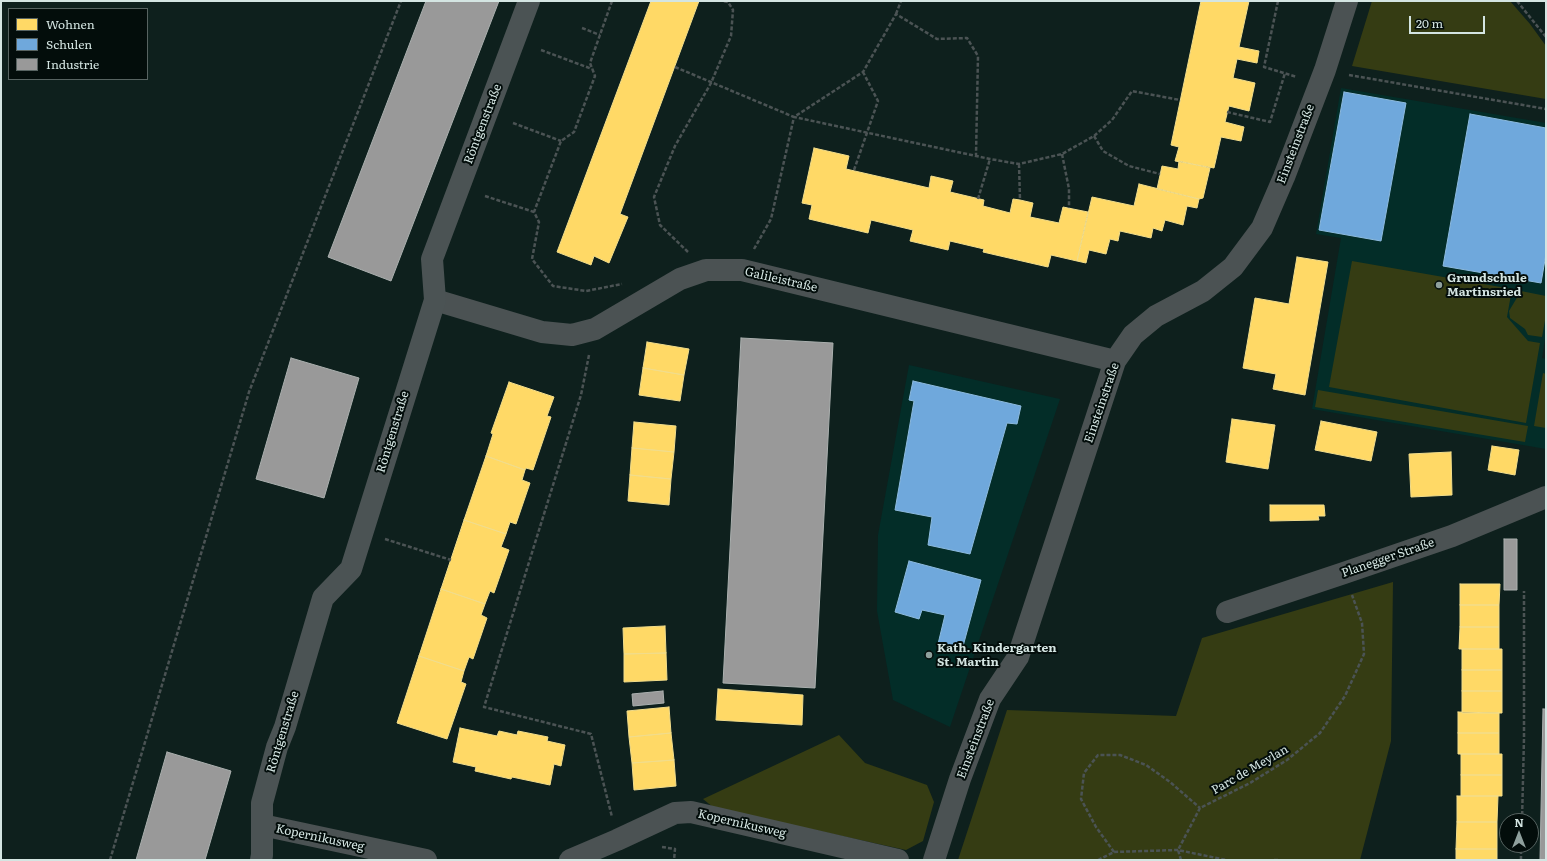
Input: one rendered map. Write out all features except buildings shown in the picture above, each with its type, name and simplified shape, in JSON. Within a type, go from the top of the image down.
[{"type":"street","name":"Röntgenstraße","points":[[260,860],[262,855],[262,803],[277,747],[323,598],[351,569],[435,300],[432,259],[529,1]]},
{"type":"street","name":"Einsteinstraße","points":[[934,860],[960,779],[990,699],[1018,657],[1115,361],[1133,335],[1156,316],[1203,291],[1233,266],[1262,228],[1284,177],[1322,77],[1347,1]]},
{"type":"street","name":"Galileistraße","points":[[435,300],[542,332],[572,335],[595,329],[680,279],[706,270],[742,270],[1115,361]]},
{"type":"street","name":"Planegger Straße","points":[[1227,612],[1344,574],[1452,536],[1546,497]]},
{"type":"street","name":"Kopernikusweg","points":[[570,860],[675,813],[691,812],[898,860]]},
{"type":"street","name":"Kopernikusweg","points":[[262,825],[426,860]]},
{"type":"path","points":[[110,860],[249,392],[401,1]]},
{"type":"path","points":[[534,212],[561,141],[574,132],[595,76],[590,63],[612,1]]},
{"type":"path","points":[[706,270],[660,225],[654,197],[675,146],[711,82],[731,36],[733,10],[728,2],[723,1]]},
{"type":"path","points":[[742,270],[771,219],[794,117],[863,72],[896,14],[901,1]]},
{"type":"path","points":[[1278,1],[1264,67],[1285,73],[1546,109]]},
{"type":"path","points":[[1517,1],[1546,37]]},
{"type":"path","points":[[896,14],[937,39],[967,38],[978,56],[976,156]]},
{"type":"path","points":[[582,28],[600,35]]},
{"type":"path","points":[[542,50],[593,69]]},
{"type":"path","points":[[675,67],[794,117],[1019,164],[1062,154],[1094,136],[1112,120],[1132,91],[1180,100]]},
{"type":"path","points":[[854,170],[878,101],[863,72]]},
{"type":"path","points":[[1227,112],[1270,122],[1285,73]]},
{"type":"path","points":[[513,123],[561,141]]},
{"type":"path","points":[[1094,136],[1103,151],[1129,166],[1160,174]]},
{"type":"path","points":[[1062,154],[1069,189],[1069,208]]},
{"type":"path","points":[[978,199],[990,159]]},
{"type":"path","points":[[1019,164],[1020,200]]},
{"type":"path","points":[[485,196],[534,212],[540,222],[532,259],[553,286],[586,291],[629,282],[646,299]]},
{"type":"path","points":[[595,329],[581,395],[484,707],[591,734],[617,840]]},
{"type":"path","points":[[362,532],[451,560]]},
{"type":"path","name":"Parc de Meylan","points":[[1200,808],[1250,783],[1287,760],[1320,733],[1345,696],[1364,654],[1362,623],[1344,574]]},
{"type":"path","points":[[1522,813],[1524,591]]},
{"type":"path","points":[[1114,852],[1096,827],[1081,799],[1084,773],[1098,755],[1120,755],[1146,765],[1170,782],[1200,808],[1178,850],[1182,860]]},
{"type":"path","points":[[661,846],[675,849],[674,860]]},
{"type":"path","points":[[1098,860],[1114,852],[1178,850],[1226,860]]},
{"type":"shaded area","points":[[1372,1],[1510,1],[1530,24],[1546,46],[1546,99],[1352,66]]},
{"type":"shaded area","name":"Grundschule Martinsried","points":[[1341,88],[1546,123],[1546,333],[1542,358],[1546,359],[1546,449],[1312,409],[1341,238],[1316,234]]},
{"type":"shaded area","points":[[1352,261],[1512,289],[1507,317],[1528,341],[1540,343],[1526,423],[1329,387]]},
{"type":"shaded area","points":[[1521,291],[1546,296],[1546,315],[1542,337],[1528,335],[1525,329],[1510,318],[1509,311]]},
{"type":"shaded area","points":[[909,365],[1060,399],[950,727],[893,700],[877,611],[878,535]]},
{"type":"shaded area","points":[[1543,373],[1546,374],[1546,428],[1534,426]]},
{"type":"shaded area","points":[[1318,390],[1528,426],[1525,442],[1315,407]]},
{"type":"shaded area","points":[[1393,582],[1391,741],[1360,860],[958,860],[1007,710],[1176,716],[1202,638]]},
{"type":"shaded area","points":[[839,735],[865,763],[927,785],[934,802],[923,841],[906,850],[714,808],[703,799]]},
{"type":"place","name":"Grundschule Martinsried","points":[[1439,285]]},
{"type":"place","name":"Kath. Kindergarten St. Martin","points":[[929,655]]}]
